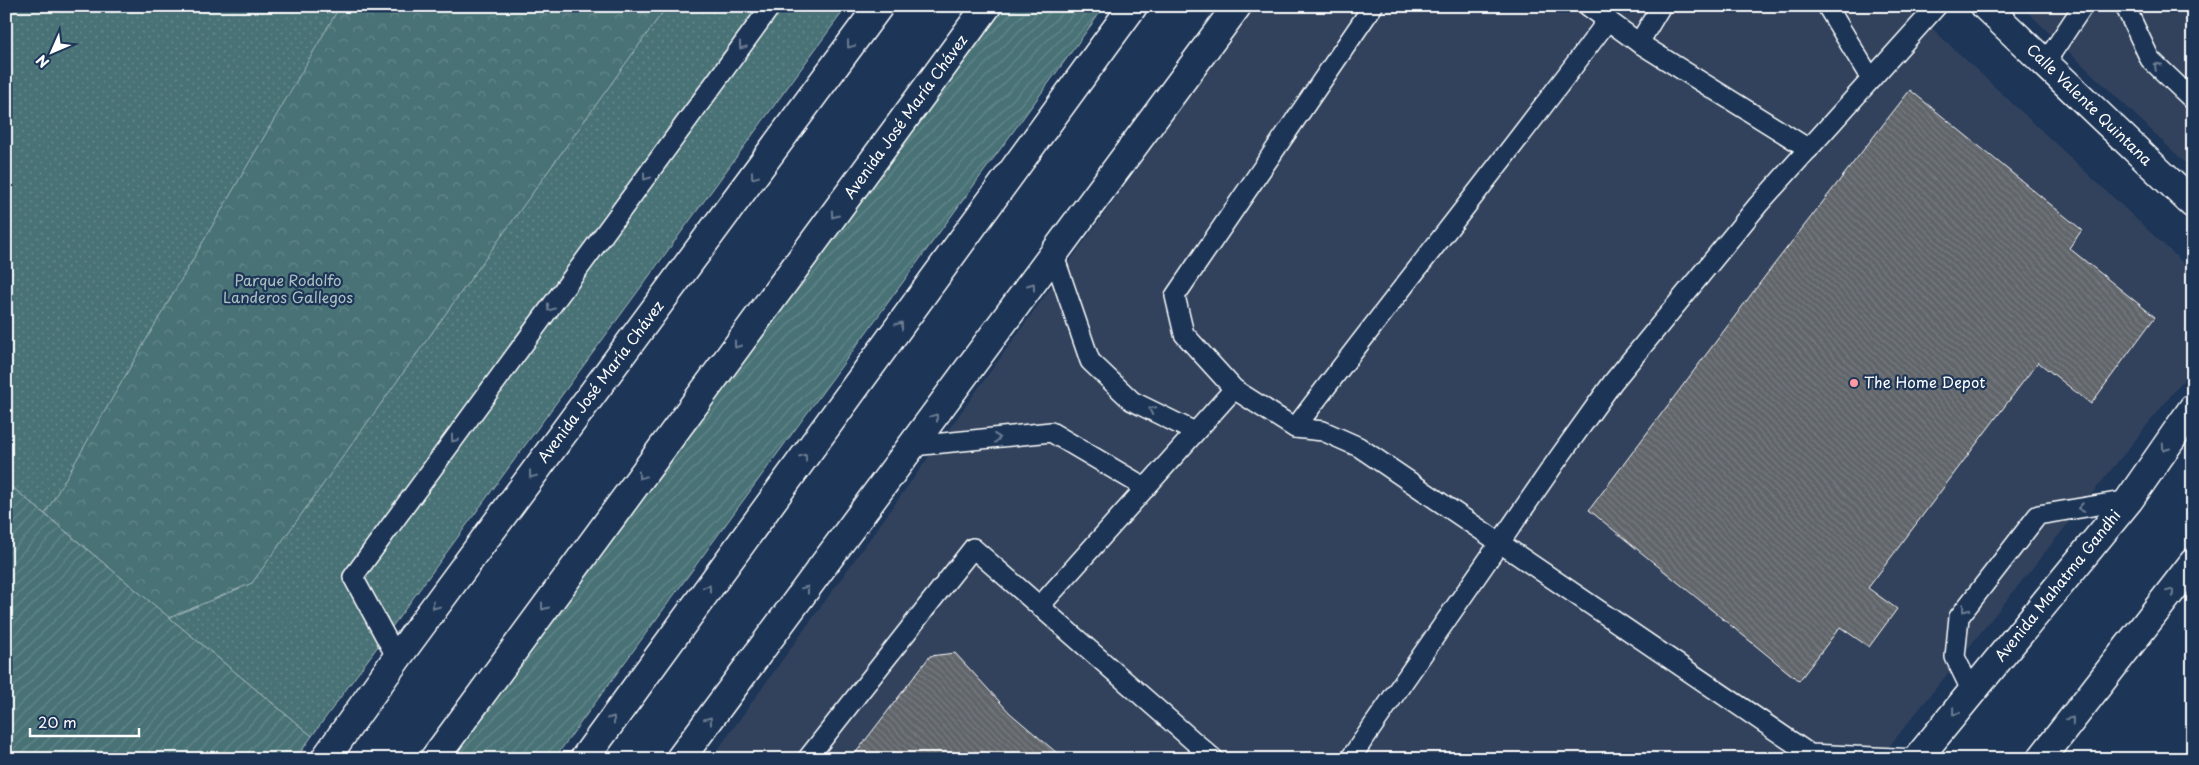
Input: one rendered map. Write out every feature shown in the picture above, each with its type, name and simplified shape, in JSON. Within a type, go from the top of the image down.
[{"type":"main road","name":"Avenida José María Chávez","points":[[326,759],[397,658],[879,6]]},
{"type":"main road","name":"Avenida José María Chávez","points":[[434,759],[987,6]]},
{"type":"main road","points":[[584,759],[1134,6]]},
{"type":"main road","points":[[680,759],[1238,6]]},
{"type":"main road","name":"Calle Valente Quintana","points":[[1985,6],[2193,204]]},
{"type":"main road","name":"Avenida Mahatma Gandhi","points":[[1917,759],[2129,500],[2193,408]]},
{"type":"main road","points":[[2041,759],[2193,563]]},
{"type":"lane","points":[[397,658],[353,577],[771,6]]},
{"type":"lane","points":[[1374,6],[1175,296],[1184,334],[1234,389],[1295,428],[1324,431],[1358,447],[1802,755],[1917,759]]},
{"type":"lane","points":[[1588,6],[1640,43],[1809,149]]},
{"type":"lane","points":[[1640,43],[1661,6]]},
{"type":"lane","points":[[1827,6],[1871,80]]},
{"type":"lane","points":[[1350,759],[1614,382],[1758,205],[1937,6]]},
{"type":"lane","points":[[2045,63],[2083,6]]},
{"type":"lane","points":[[2125,6],[2150,59],[2193,100]]},
{"type":"lane","points":[[1295,428],[1381,313],[1561,84],[1608,20]]},
{"type":"lane","points":[[1054,256],[1090,362],[1132,401],[1195,432]]},
{"type":"lane","points":[[1040,606],[1234,389]]},
{"type":"lane","points":[[913,446],[1051,432],[1146,488]]},
{"type":"lane","points":[[1972,692],[1956,656],[1959,617],[2038,515],[2129,500]]},
{"type":"lane","points":[[807,759],[973,548],[1214,759]]},
{"type":"shaded area","points":[[1254,6],[1908,6],[2193,272],[2193,368],[1879,759],[711,759]]},
{"type":"shaded area","points":[[2021,6],[2193,6],[2193,170]]},
{"type":"green space","name":"Parque Rodolfo Landeros Gallegos","points":[[6,6],[847,6],[312,736],[6,482]]},
{"type":"green space","points":[[340,6],[667,6],[252,583],[169,618],[45,514]]},
{"type":"green space","points":[[994,6],[1105,6],[554,759],[446,759]]},
{"type":"green space","points":[[6,482],[312,736],[296,759],[6,759]]},
{"type":"building","name":"The Home Depot","points":[[1910,90],[2082,230],[2069,248],[2155,317],[2091,404],[2038,362],[1868,588],[1897,609],[1869,647],[1840,627],[1799,681],[1589,510],[1769,271]]},
{"type":"building","points":[[955,653],[1010,713],[1064,759],[851,759],[930,656]]},
{"type":"place","name":"The Home Depot","points":[[1854,383]]}]
